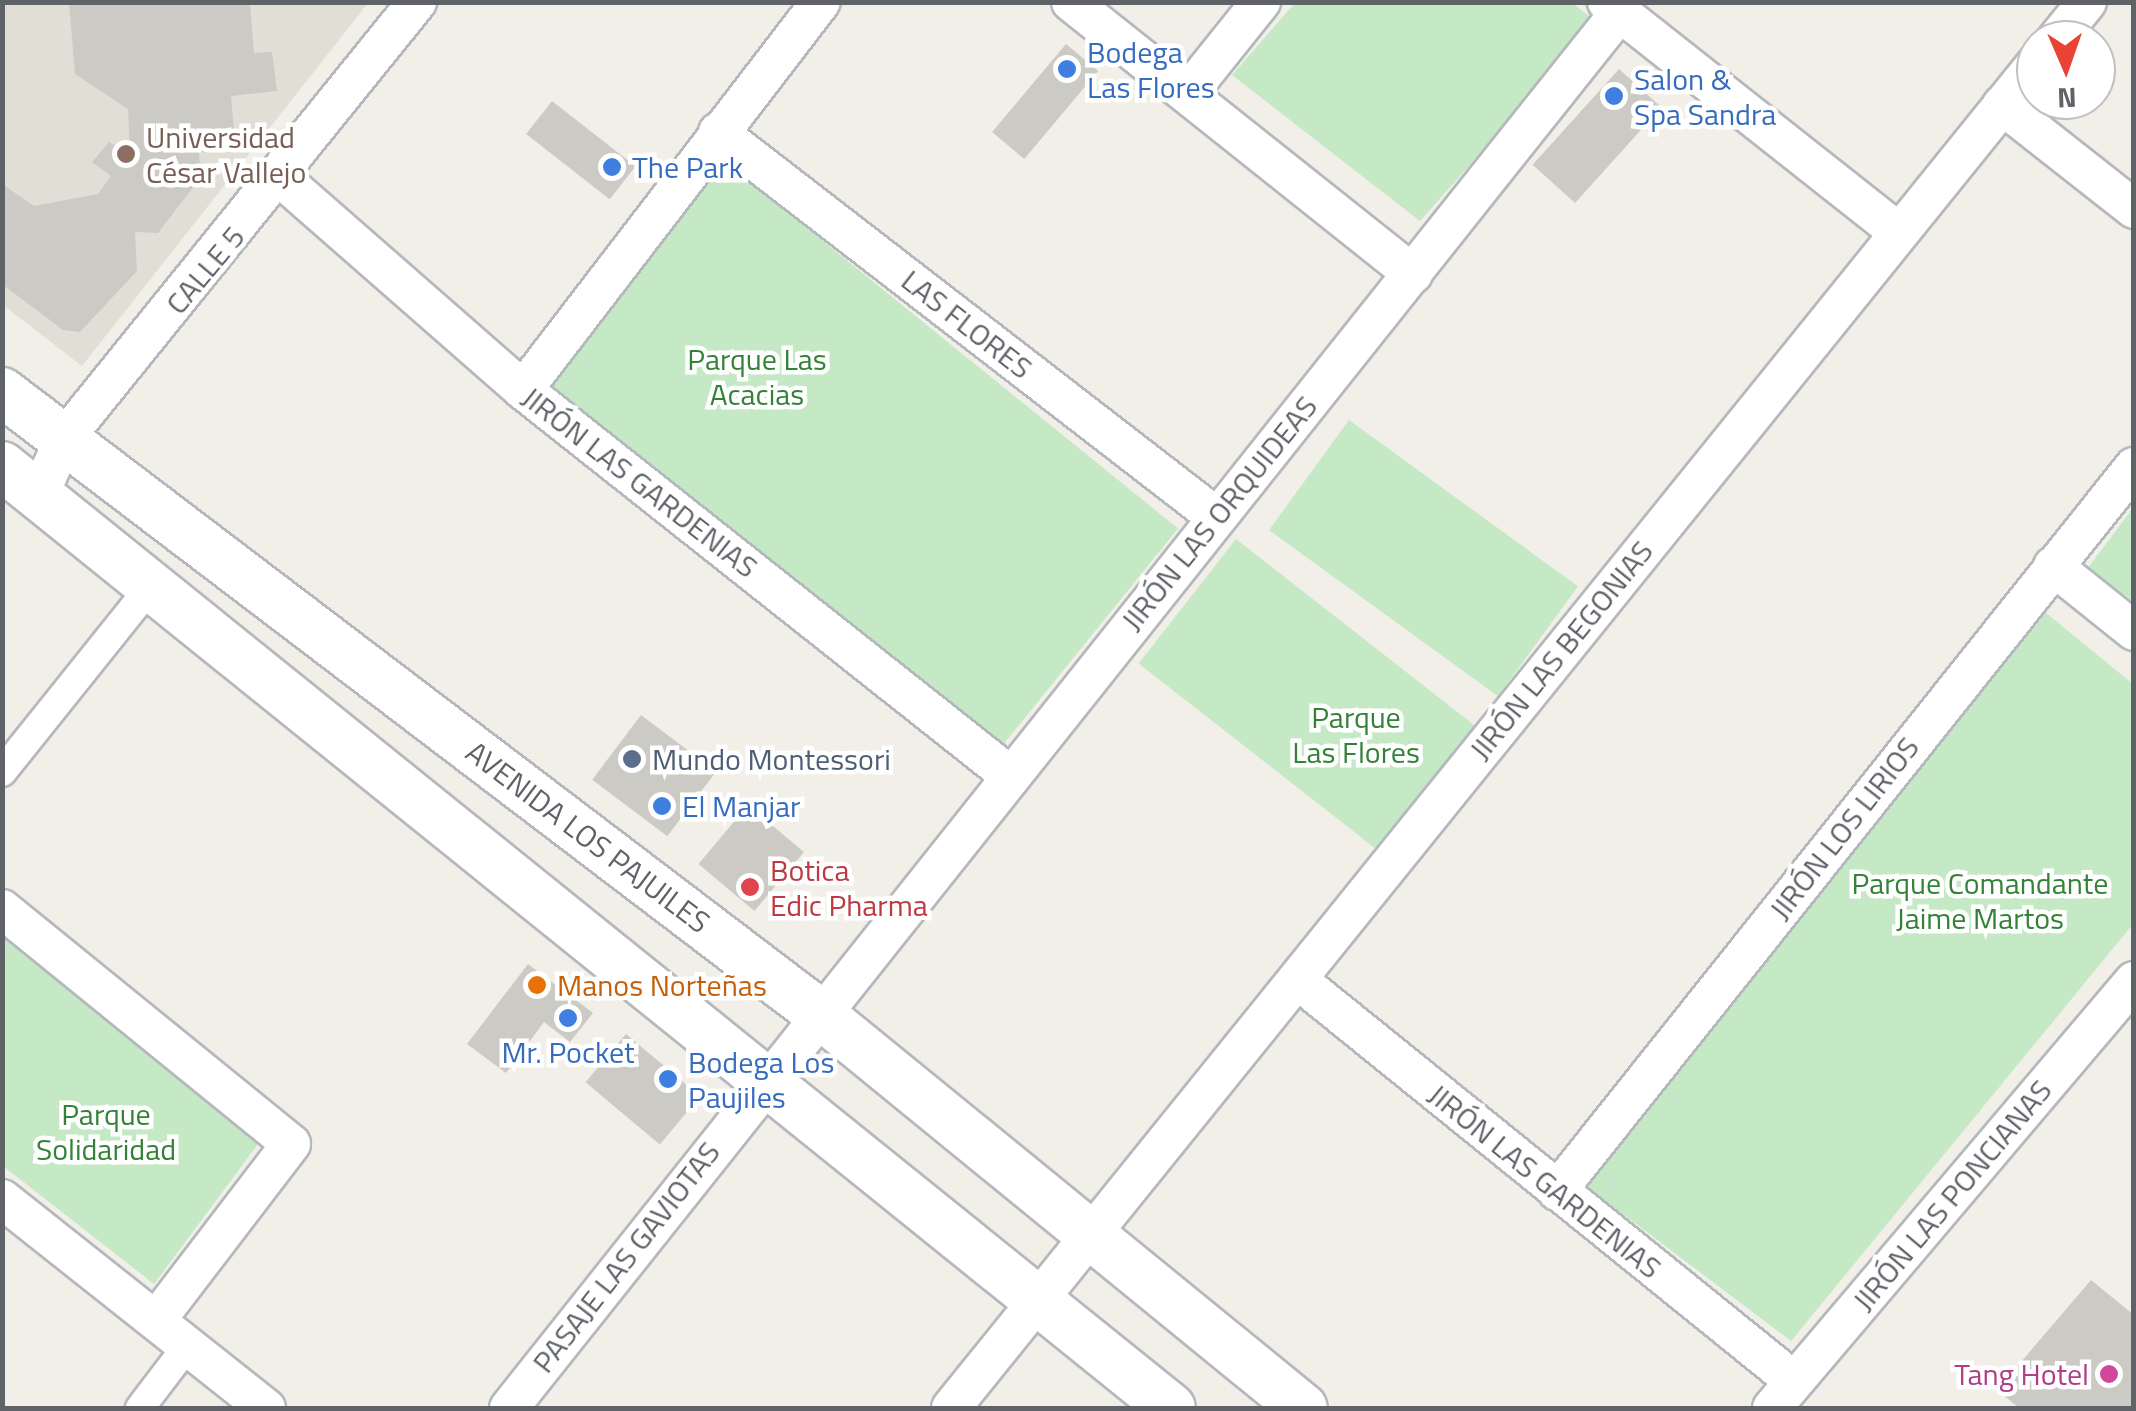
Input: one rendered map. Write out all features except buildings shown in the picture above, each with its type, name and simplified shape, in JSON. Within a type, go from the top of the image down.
[{"type":"street","name":"CALLE 5","points":[[39,495],[64,439],[282,179],[417,2]]},
{"type":"street","points":[[522,390],[821,2]]},
{"type":"street","points":[[1072,2],[1413,274]]},
{"type":"street","points":[[1188,93],[1261,2]]},
{"type":"street","points":[[1613,8],[1897,231]]},
{"type":"street","name":"JIRÓN LAS ORQUIDEAS","points":[[820,1014],[1008,774],[1413,274],[1613,8]]},
{"type":"street","name":"JIRÓN LAS BEGONIAS","points":[[951,1408],[2016,88]]},
{"type":"street","points":[[2002,105],[2134,209]]},
{"type":"street","name":"LAS FLORES","points":[[718,132],[1215,516]]},
{"type":"street","name":"JIRÓN LAS GARDENIAS","points":[[282,179],[522,390],[1008,774]]},
{"type":"street","name":"AVENIDA LOS PAJUILES","points":[[2,392],[820,1014],[1086,1237],[1303,1408]]},
{"type":"street","points":[[2,466],[766,1076],[1034,1302],[1171,1408]]},
{"type":"street","name":"JIRÓN LOS LIRIOS","points":[[1556,1191],[2134,467]]},
{"type":"street","points":[[2053,566],[2134,631]]},
{"type":"street","points":[[2,772],[152,585]]},
{"type":"street","points":[[2,909],[291,1144],[157,1319]]},
{"type":"street","name":"JIRÓN LAS GARDENIAS","points":[[1298,980],[1556,1191],[1783,1395]]},
{"type":"street","name":"JIRÓN LAS PONCIANAS","points":[[1783,1395],[2134,981]]},
{"type":"street","name":"PASAJE LAS GAVIOTAS","points":[[508,1408],[766,1076],[820,1014]]},
{"type":"street","points":[[2,1200],[266,1408]]},
{"type":"street","points":[[140,1408],[188,1345]]},
{"type":"shaded area","name":"Universidad César Vallejo","points":[[2,3],[368,3],[82,366],[3,305]]},
{"type":"green space","points":[[1295,3],[1572,3],[1597,22],[1420,221],[1232,75]]},
{"type":"green space","name":"Parque Las Acacias","points":[[718,156],[1178,529],[992,759],[532,386]]},
{"type":"green space","points":[[1349,420],[1578,586],[1498,696],[1269,530]]},
{"type":"green space","points":[[2133,508],[2133,601],[2087,569]]},
{"type":"green space","name":"Parque Las Flores","points":[[1236,539],[1476,726],[1378,851],[1139,664]]},
{"type":"green space","name":"Parque Comandante Jaime Martos","points":[[2040,608],[2133,684],[2133,924],[1791,1341],[1587,1187]]},
{"type":"green space","name":"Parque Solidaridad","points":[[2,932],[261,1140],[154,1284],[3,1166]]},
{"type":"place","name":"Bodega Las Flores","points":[[1067,69]]},
{"type":"place","name":"Salon & Spa Sandra","points":[[1614,96]]},
{"type":"place","name":"Universidad César Vallejo","points":[[126,154]]},
{"type":"place","name":"The Park","points":[[612,167]]},
{"type":"place","name":"Mundo Montessori","points":[[632,759]]},
{"type":"place","name":"El Manjar","points":[[662,806]]},
{"type":"place","name":"Botica Edic Pharma","points":[[750,887]]},
{"type":"place","name":"Manos Norteñas","points":[[537,985]]},
{"type":"place","name":"Mr. Pocket","points":[[568,1018]]},
{"type":"place","name":"Bodega Los Paujiles","points":[[668,1079]]},
{"type":"place","name":"Tang Hotel","points":[[2109,1374]]}]
